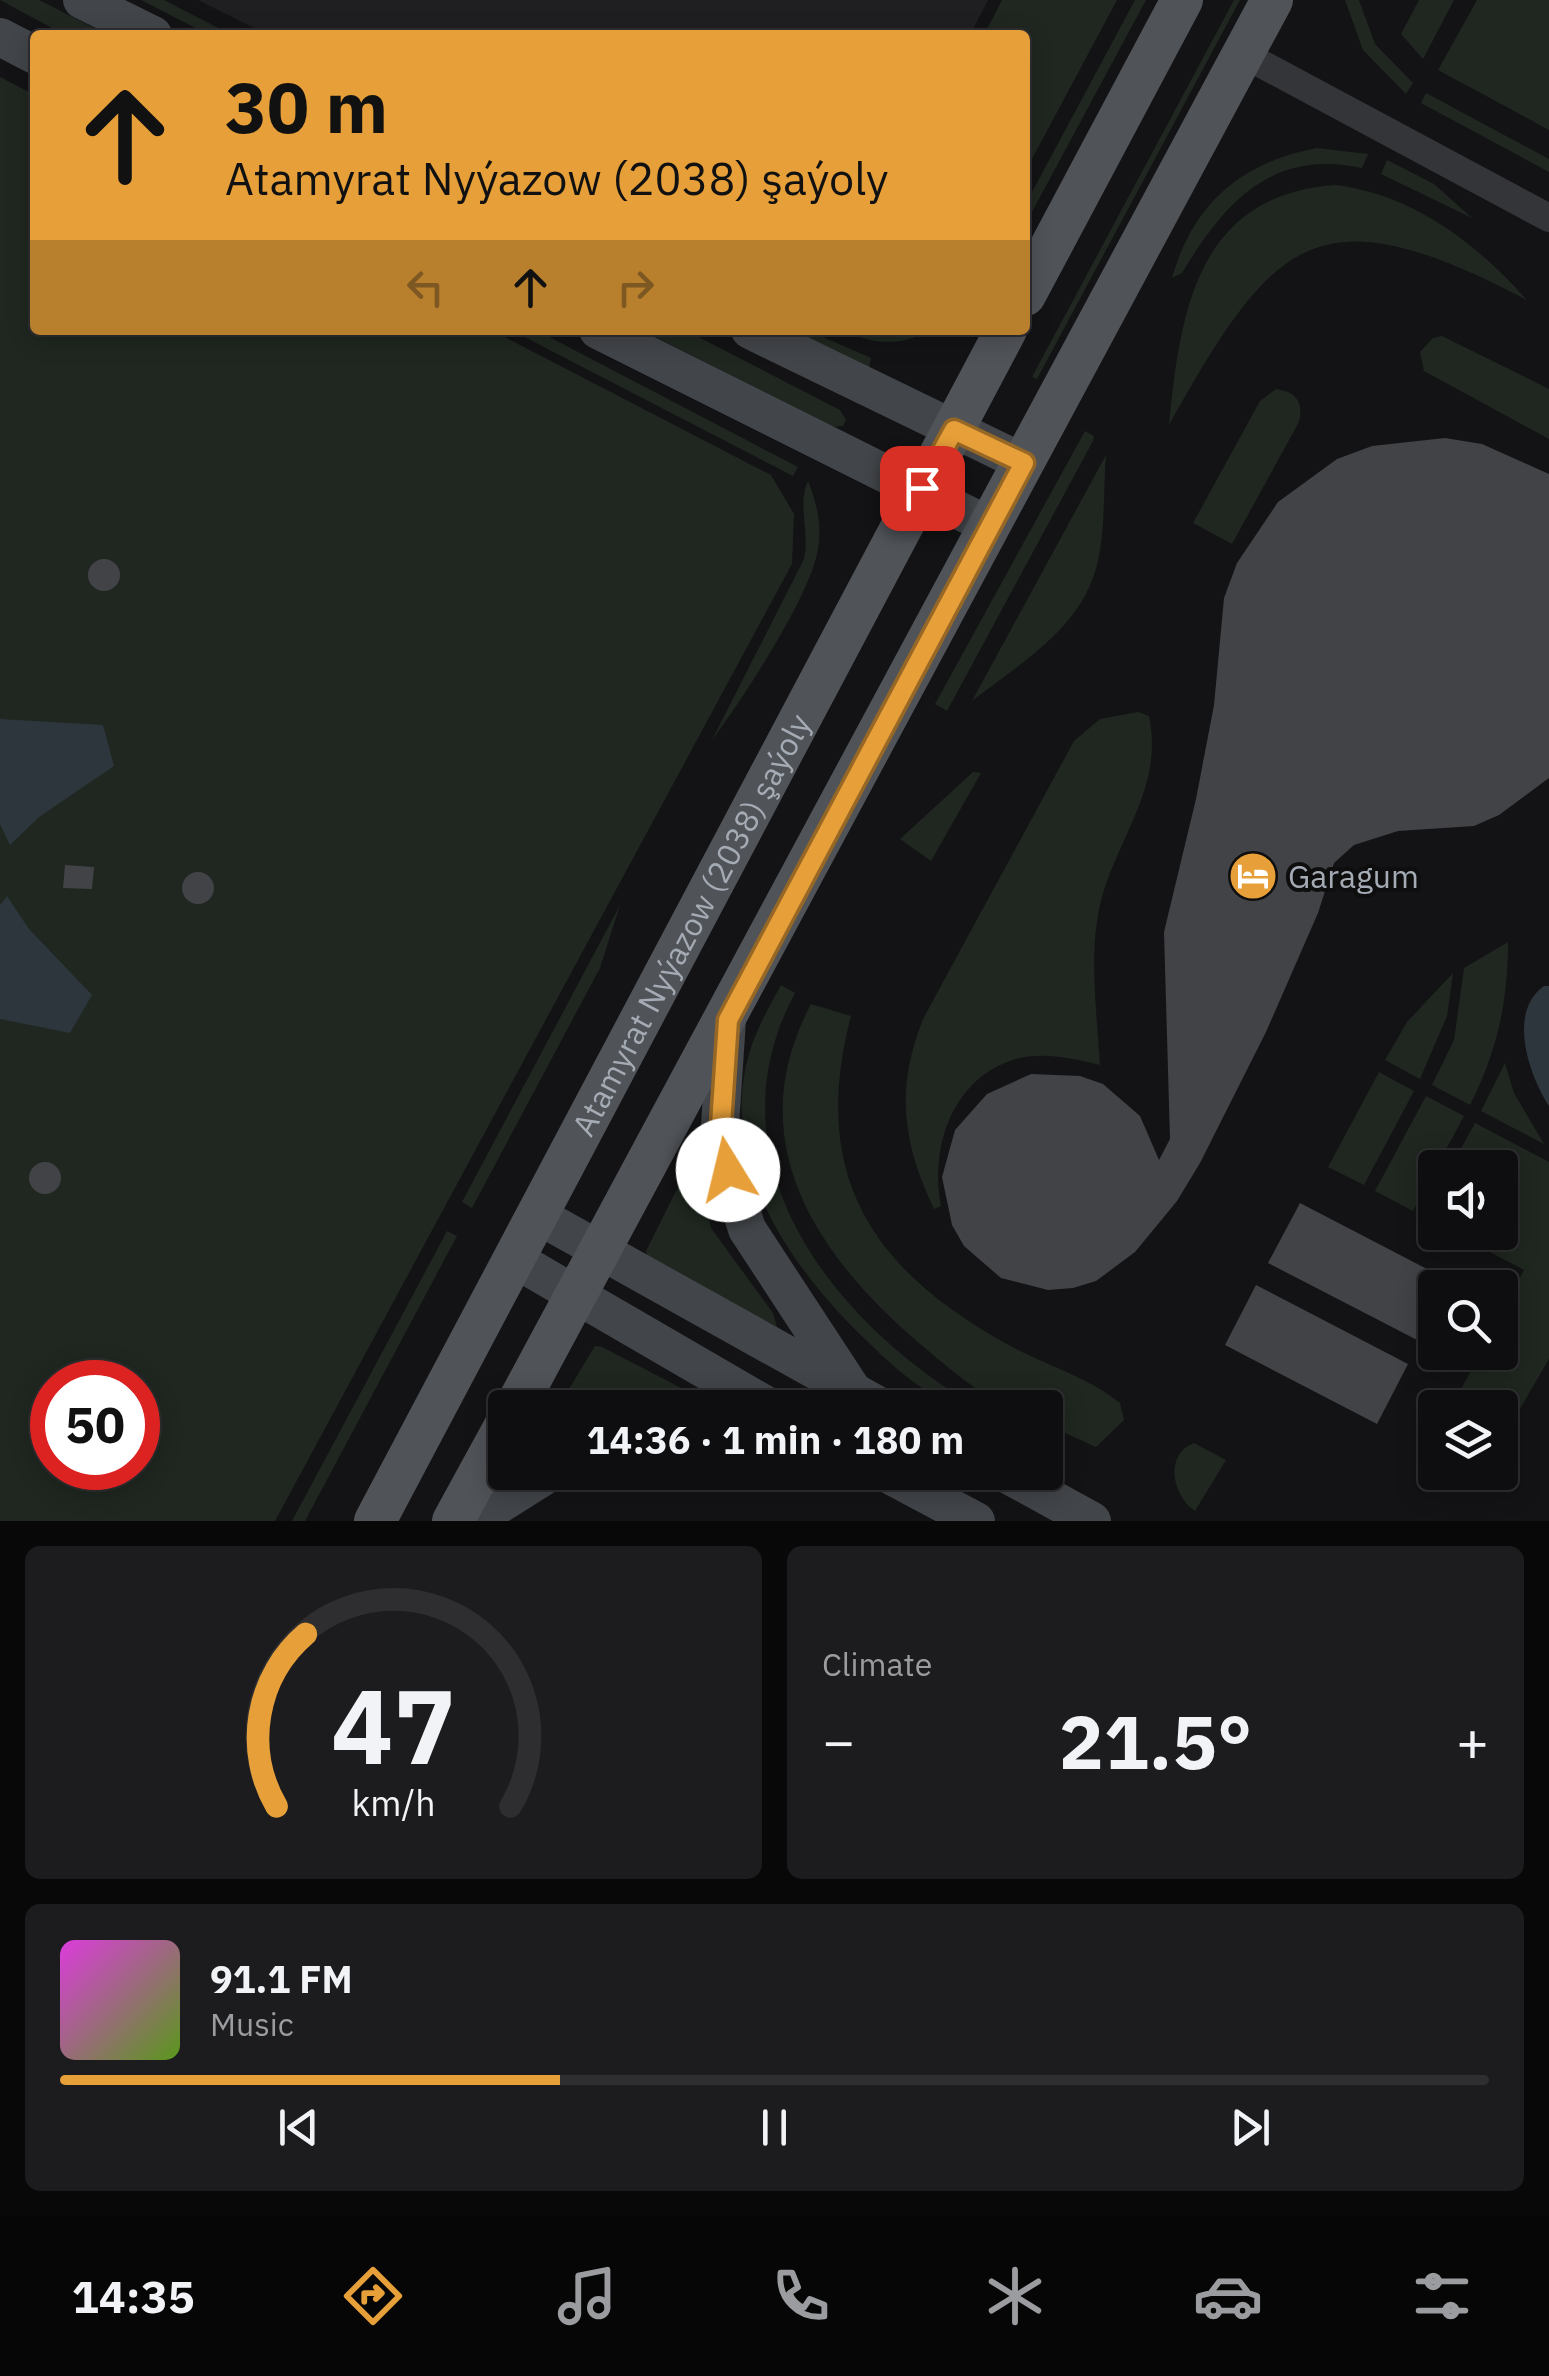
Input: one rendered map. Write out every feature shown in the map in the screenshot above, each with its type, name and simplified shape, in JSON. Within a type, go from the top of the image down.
[{"type":"main road","points":[[82,0],[143,30]]},
{"type":"main road","points":[[1030,286],[1182,0]]},
{"type":"main road","points":[[526,1390],[728,1020],[988,525],[1272,0]]},
{"type":"main road","points":[[0,37],[30,52]]},
{"type":"main road","points":[[608,335],[922,488],[988,525]]},
{"type":"main road","points":[[760,335],[1024,463]]},
{"type":"main road","name":"Atamyrat Nyýazow (2038) şaýoly","points":[[375,1521],[1003,335]]},
{"type":"main road","points":[[728,1020],[720,1140],[746,1228],[862,1390]]},
{"type":"main road","points":[[537,1215],[852,1390]]},
{"type":"main road","points":[[516,1260],[740,1390]]},
{"type":"main road","points":[[452,1521],[488,1456]]},
{"type":"main road","points":[[473,1521],[522,1490]]},
{"type":"main road","points":[[918,1490],[976,1521]]},
{"type":"main road","points":[[1036,1490],[1092,1521]]},
{"type":"street","points":[[1243,54],[1549,218]]},
{"type":"shaded area","points":[[0,0],[39,0],[98,30],[56,30]]},
{"type":"shaded area","points":[[141,0],[164,0],[222,30],[199,30]]},
{"type":"shaded area","points":[[198,0],[988,0],[973,30],[258,30]]},
{"type":"shaded area","points":[[1002,0],[1117,0],[1030,163],[1030,30],[987,30]]},
{"type":"shaded area","points":[[1135,0],[1146,0],[1030,216],[1030,196]]},
{"type":"shaded area","points":[[1234,0],[1240,0],[1037,379],[1032,377]]},
{"type":"shaded area","points":[[1345,0],[1359,0],[1375,44],[1413,83],[1406,94],[1363,50]]},
{"type":"shaded area","points":[[1419,0],[1454,0],[1423,59],[1401,34]]},
{"type":"shaded area","points":[[1477,0],[1549,0],[1549,130],[1438,70]]},
{"type":"shaded area","points":[[0,77],[30,92],[30,335],[501,335],[771,475],[794,514],[792,564],[275,1521],[0,1521]]},
{"type":"shaded area","points":[[1426,93],[1549,159],[1549,172],[1421,103]]},
{"type":"shaded area","points":[[1317,148],[1368,154],[1362,168],[1302,166],[1276,174],[1254,187],[1215,224],[1182,273],[1172,278],[1193,228],[1224,190],[1266,164]]},
{"type":"shaded area","points":[[1387,160],[1434,184],[1472,218],[1381,174]]},
{"type":"shaded area","points":[[1336,185],[1392,199],[1442,225],[1487,259],[1527,300],[1457,266],[1399,247],[1351,241],[1310,250],[1275,273],[1241,309],[1169,425],[1180,341],[1190,302],[1204,266],[1225,235],[1253,210],[1289,193]]},
{"type":"shaded area","points":[[521,335],[546,335],[798,467],[793,476]]},
{"type":"shaded area","points":[[652,335],[695,335],[840,410],[846,420],[843,426],[832,427]]},
{"type":"shaded area","points":[[795,335],[818,335],[871,358],[869,368]]},
{"type":"shaded area","points":[[856,335],[919,335],[887,342]]},
{"type":"shaded area","points":[[1442,336],[1549,389],[1549,439],[1424,371],[1420,352],[1433,338]]},
{"type":"shaded area","points":[[1276,389],[1297,399],[1299,422],[1232,544],[1193,523],[1260,401]]},
{"type":"shaded area","points":[[1085,431],[1094,436],[1093,441],[947,711],[935,704]]},
{"type":"shaded area","points":[[1106,455],[1101,544],[1086,593],[1075,612],[1044,645],[972,701]]},
{"type":"shaded area","points":[[808,481],[819,523],[813,569],[773,648],[712,740],[804,559],[804,499]]},
{"type":"shaded area","points":[[1138,712],[1149,716],[1150,766],[1097,921],[1094,983],[1100,1065],[1030,1056],[987,1072],[958,1103],[949,1122],[939,1163],[941,1206],[934,1209],[915,1161],[906,1114],[909,1067],[924,1017],[1074,741],[1100,719]]},
{"type":"shaded area","points":[[0,719],[103,725],[114,766],[39,817],[10,845],[0,824]]},
{"type":"shaded area","points":[[973,772],[981,773],[931,861],[900,839]]},
{"type":"shaded area","points":[[7,896],[29,929],[92,995],[70,1033],[0,1019],[0,905]]},
{"type":"shaded area","points":[[620,905],[600,968],[472,1208],[462,1202]]},
{"type":"shaded area","points":[[1508,942],[1499,1026],[1470,1105],[1432,1085],[1454,1040],[1464,968]]},
{"type":"shaded area","points":[[1453,973],[1447,1016],[1420,1079],[1385,1060],[1407,1022]]},
{"type":"shaded area","points":[[781,985],[795,993],[771,1056],[765,1117],[775,1176],[798,1232],[832,1283],[875,1330],[951,1390],[927,1390],[880,1354],[814,1283],[768,1213],[753,1175],[744,1136],[742,1095],[749,1054]]},
{"type":"shaded area","points":[[1544,986],[1549,986],[1549,1106],[1529,1061],[1524,1027],[1526,1011]]},
{"type":"shaded area","points":[[811,1004],[851,1016],[840,1072],[839,1123],[846,1168],[862,1210],[886,1248],[918,1282],[958,1314],[1120,1403],[1124,1420],[1096,1447],[1063,1432],[1063,1390],[979,1390],[919,1343],[848,1272],[820,1232],[799,1191],[786,1148],[783,1102],[791,1054]]},
{"type":"shaded area","points":[[1505,1063],[1514,1093],[1544,1144],[1481,1111]]},
{"type":"shaded area","points":[[1379,1072],[1414,1091],[1364,1185],[1328,1167]]},
{"type":"shaded area","points":[[1426,1096],[1464,1116],[1446,1150],[1418,1150],[1418,1202],[1413,1211],[1375,1191]]},
{"type":"shaded area","points":[[1475,1123],[1549,1162],[1549,1359],[1518,1412],[1518,1390],[1460,1390],[1472,1370],[1518,1370],[1518,1282],[1524,1270],[1486,1250],[1518,1250],[1518,1150],[1460,1150]]},
{"type":"shaded area","points":[[694,1155],[711,1228],[773,1313],[777,1327],[647,1260],[646,1251]]},
{"type":"shaded area","points":[[447,1231],[457,1236],[305,1521],[292,1521]]},
{"type":"shaded area","points":[[595,1346],[685,1390],[568,1390]]},
{"type":"shaded area","points":[[1194,1443],[1226,1460],[1195,1511],[1181,1496],[1175,1476],[1178,1457]]},
{"type":"building","name":"Garagum","points":[[1445,438],[1482,444],[1549,474],[1549,778],[1499,815],[1474,826],[1398,831],[1354,845],[1334,863],[1318,913],[1266,1032],[1177,1201],[1135,1252],[1096,1281],[1048,1290],[1001,1278],[964,1246],[952,1225],[942,1177],[955,1130],[987,1094],[1031,1074],[1080,1076],[1103,1084],[1140,1116],[1159,1160],[1170,1139],[1164,932],[1214,705],[1224,598],[1237,563],[1278,502],[1337,459],[1372,446]]},
{"type":"building","points":[[104,559],[115,564],[120,575],[115,586],[104,591],[93,586],[88,575],[93,564]]},
{"type":"building","points":[[65,865],[94,867],[92,889],[63,888]]},
{"type":"building","points":[[198,872],[209,877],[214,888],[209,899],[198,904],[187,899],[182,888],[187,877]]},
{"type":"building","points":[[45,1162],[56,1167],[61,1178],[56,1189],[45,1194],[34,1189],[29,1178],[34,1167]]},
{"type":"building","points":[[1300,1203],[1429,1270],[1418,1270],[1418,1340],[1268,1263]]},
{"type":"building","points":[[1256,1285],[1408,1364],[1377,1424],[1225,1345]]},
{"type":"place","name":"Garagum","points":[[1253,876]]},
{"type":"route","points":[[728,1170],[720,1140],[728,1020],[1024,463],[954,430],[922,488]]}]
